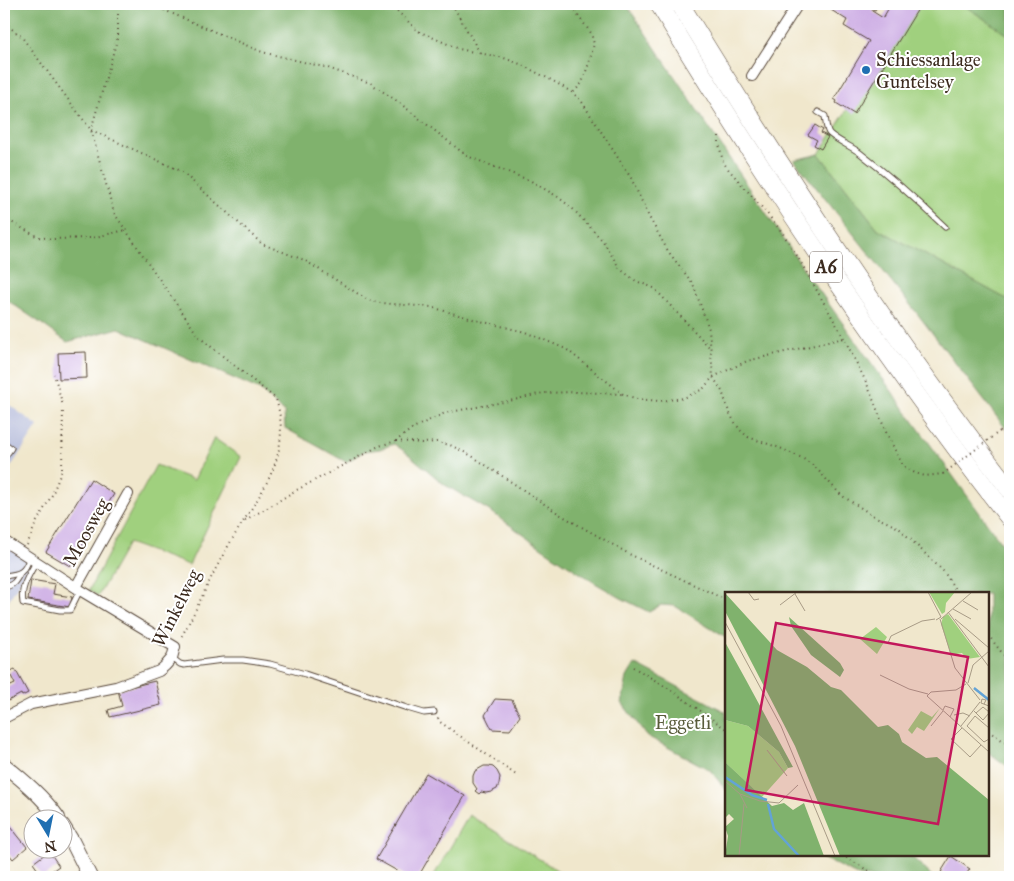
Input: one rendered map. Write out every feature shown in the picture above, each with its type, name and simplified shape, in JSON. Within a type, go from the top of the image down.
[{"type":"highway","name":"A6","points":[[659,4],[753,157],[849,300],[919,398],[1010,519]]},
{"type":"highway","name":"A6","points":[[680,4],[822,229],[924,375],[1010,490]]},
{"type":"main road","points":[[4,765],[35,791],[49,808]]},
{"type":"main road","points":[[72,841],[90,877]]},
{"type":"street","points":[[752,76],[798,4]]},
{"type":"street","name":"Moosweg","points":[[78,588],[128,494]]},
{"type":"street","name":"Moosweg","points":[[4,541],[78,588],[173,653]]},
{"type":"street","name":"Winkelweg","points":[[4,718],[31,704],[116,686],[144,677],[159,671],[165,666],[173,653]]},
{"type":"lane","points":[[818,112],[824,116],[830,134],[873,163],[945,227]]},
{"type":"lane","points":[[4,443],[11,448],[4,458]]},
{"type":"lane","points":[[4,587],[11,586],[16,581],[30,558]]},
{"type":"lane","points":[[30,558],[21,596],[23,603],[70,610],[78,588]]},
{"type":"lane","points":[[4,576],[20,573]]},
{"type":"lane","points":[[173,653],[180,664],[184,665],[223,660],[243,660],[270,664],[424,713],[434,712]]},
{"type":"path","points":[[91,130],[118,36],[118,4]]},
{"type":"path","points":[[150,4],[262,52],[328,68],[370,83],[397,101],[467,156],[531,181],[558,197],[572,208],[603,241],[620,269],[636,282],[654,288],[711,349]]},
{"type":"path","points":[[390,4],[418,31],[459,49],[504,58],[520,64],[573,93],[582,102],[631,178],[649,217],[668,251],[693,284],[709,329],[713,377],[722,391],[734,421],[748,437],[802,458],[814,466],[841,495],[872,516],[899,528],[944,572],[957,592]]},
{"type":"path","points":[[452,4],[480,53]]},
{"type":"path","points":[[569,4],[591,33],[594,44],[582,83],[573,93]]},
{"type":"path","points":[[4,23],[21,36],[91,130],[114,213],[126,230],[91,238],[54,239],[38,237],[4,218]]},
{"type":"path","points":[[91,130],[181,171],[262,244],[304,260],[368,300],[381,304],[431,307],[525,332],[566,349],[623,394]]},
{"type":"path","points":[[720,136],[719,144],[723,162],[782,232],[844,338],[867,384],[886,432],[903,466],[925,476],[943,474],[1010,424]]},
{"type":"path","name":"Winkelweg","points":[[126,230],[199,337],[276,399],[282,429],[279,453],[270,476],[226,550],[173,653]]},
{"type":"path","points":[[396,441],[413,428],[444,413],[543,393],[623,394],[637,399],[660,401],[684,398],[703,389],[713,377],[747,361],[844,338]]},
{"type":"path","points":[[30,558],[36,523],[52,495],[62,470],[63,406],[54,374]]},
{"type":"path","points":[[1006,426],[1010,440]]},
{"type":"path","points":[[243,522],[293,492],[379,446],[396,441],[437,442],[450,445],[472,456],[561,515],[629,554],[725,600]]},
{"type":"path","points":[[989,636],[1010,663]]},
{"type":"path","points":[[633,667],[671,690],[725,728]]},
{"type":"path","points":[[434,712],[440,722],[516,775]]},
{"type":"path","points":[[989,732],[1010,744]]},
{"type":"path","points":[[844,856],[879,877]]},
{"type":"shaded area","points":[[4,401],[38,426],[4,477]]},
{"type":"shaded area","points":[[4,544],[32,563],[8,601],[4,613]]},
{"type":"green space","points":[[4,4],[626,4],[805,271],[1010,555],[1010,768],[989,753],[989,592],[725,592],[725,637],[675,606],[661,605],[649,612],[595,583],[493,513],[445,485],[394,444],[380,449],[365,451],[346,462],[285,428],[284,412],[260,390],[119,328],[67,342],[4,298]]},
{"type":"green space","points":[[914,4],[962,4],[1010,36],[1010,301],[878,229],[819,154]]},
{"type":"green space","points":[[962,4],[1010,4],[1010,36]]},
{"type":"green space","points":[[819,154],[878,229],[1010,301],[1010,434],[916,312],[794,160]]},
{"type":"green space","points":[[214,438],[241,457],[189,565],[128,543],[98,596],[89,590],[156,465],[194,480]]},
{"type":"green space","name":"Eggetli","points":[[635,664],[725,711],[725,789],[710,770],[647,736],[622,703],[627,677]]},
{"type":"green space","points":[[469,815],[568,877],[433,877]]},
{"type":"green space","points":[[818,856],[911,856],[933,877],[861,877]]},
{"type":"building","name":"Schiessanlage Guntelsey","points":[[834,4],[879,4],[872,11],[883,18],[891,4],[921,4],[854,114],[836,103],[837,101],[834,99],[869,41],[844,26],[847,20],[831,10]]},
{"type":"building","points":[[815,125],[823,130],[821,133],[828,137],[821,149],[814,145],[817,140],[808,135]]},
{"type":"building","points":[[86,352],[87,378],[59,379],[58,353]]},
{"type":"building","points":[[91,479],[114,494],[70,566],[46,552]]},
{"type":"building","points":[[31,580],[55,584],[53,594],[72,597],[70,607],[28,600]]},
{"type":"building","points":[[15,669],[28,693],[22,696],[21,694],[4,703],[4,689],[15,684],[9,672]]},
{"type":"building","points":[[155,681],[161,705],[110,717],[108,710],[122,706],[118,690]]},
{"type":"building","points":[[495,699],[512,700],[520,716],[510,730],[492,729],[485,715]]},
{"type":"building","points":[[484,766],[493,767],[497,771],[500,777],[499,784],[497,789],[491,792],[481,792],[479,794],[475,791],[477,789],[473,783],[473,776],[475,771]]},
{"type":"building","points":[[426,773],[465,796],[418,877],[408,877],[376,859]]},
{"type":"building","points":[[7,822],[22,841],[22,851],[13,859],[4,848],[4,825]]},
{"type":"building","points":[[951,856],[970,869],[964,877],[950,877],[941,872]]},
{"type":"building","points":[[40,858],[54,858],[59,866],[43,877],[33,863]]},
{"type":"place","name":"Schiessanlage Guntelsey","points":[[866,70]]}]
